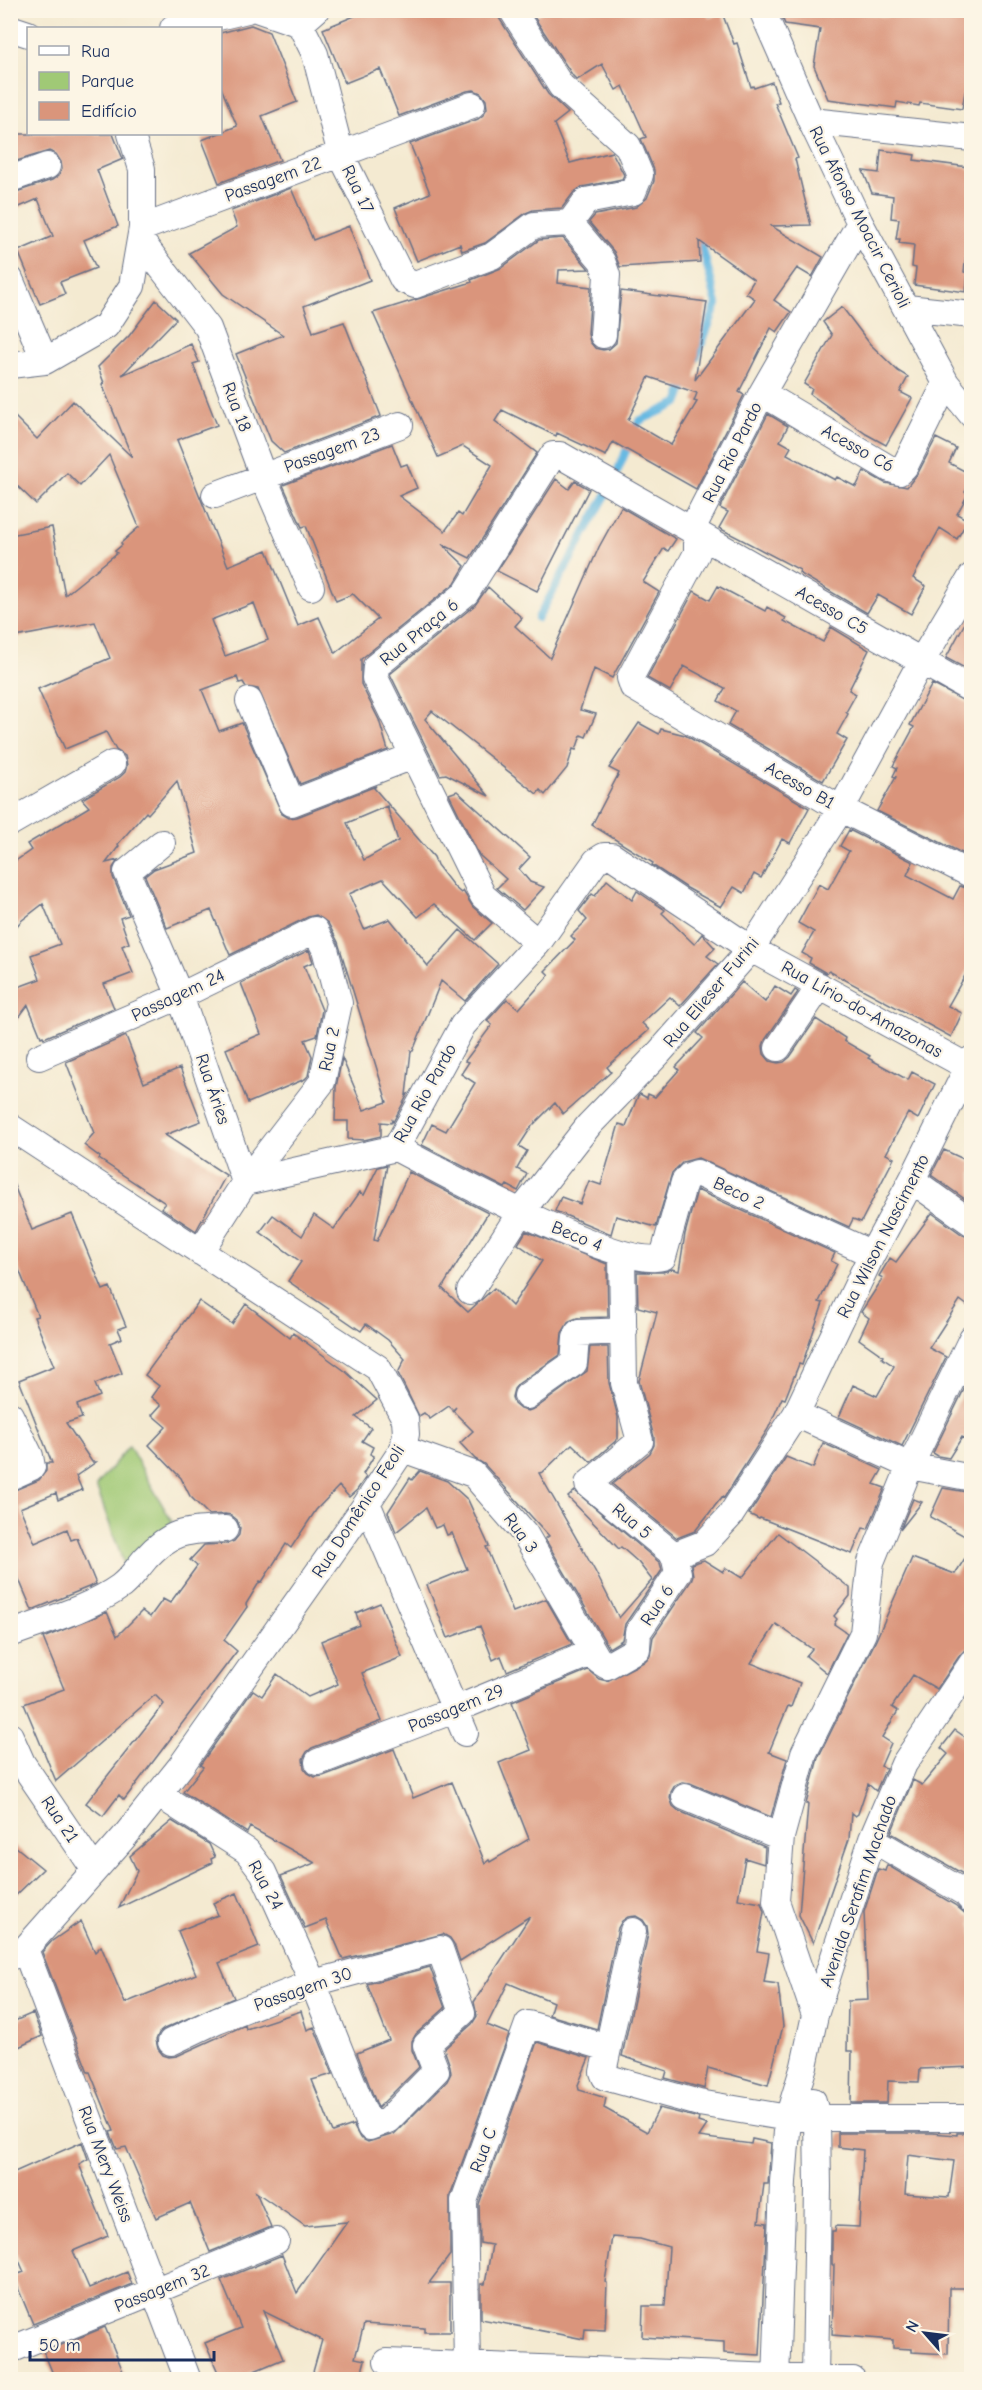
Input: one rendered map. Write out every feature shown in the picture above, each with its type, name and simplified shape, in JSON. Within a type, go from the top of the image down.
[{"type":"street","points":[[177,27],[247,10]]},
{"type":"street","points":[[259,10],[308,17]]},
{"type":"street","points":[[512,10],[561,87],[628,146],[640,175],[633,192],[586,201],[570,223],[602,261],[607,275],[603,335]]},
{"type":"street","name":"Rua Afonso Moacir Cerioli","points":[[762,10],[811,122],[860,223],[946,383],[972,415]]},
{"type":"street","name":"Rua 17","points":[[308,17],[315,54],[341,154],[403,280],[415,285],[492,256],[534,225],[570,223]]},
{"type":"street","points":[[10,28],[27,34]]},
{"type":"street","name":"Passagem 22","points":[[141,234],[341,154],[472,105]]},
{"type":"street","points":[[811,122],[972,138]]},
{"type":"street","points":[[10,365],[45,361],[106,326],[132,286],[141,234],[142,169],[131,135]]},
{"type":"street","points":[[10,179],[47,166]]},
{"type":"street","name":"Rua Rio Pardo","points":[[692,529],[762,393],[860,223]]},
{"type":"street","name":"Rua 18","points":[[141,234],[208,328],[263,476],[311,587]]},
{"type":"street","points":[[10,279],[45,361]]},
{"type":"street","points":[[907,308],[972,315]]},
{"type":"street","name":"Acesso C6","points":[[762,393],[890,469],[899,472],[905,466],[946,383]]},
{"type":"street","name":"Passagem 23","points":[[215,495],[400,425]]},
{"type":"street","name":"Rua Praça 6","points":[[537,943],[483,896],[375,678],[376,666],[466,593],[553,455],[560,455],[692,529]]},
{"type":"street","name":"Acesso C5","points":[[692,529],[972,690]]},
{"type":"street","name":"Acesso B1","points":[[692,529],[697,539],[697,553],[630,678],[633,687],[841,809],[972,876]]},
{"type":"street","name":"Rua Elieser Furini","points":[[470,1291],[520,1213],[589,1125],[658,1054],[751,948],[841,809],[921,662],[972,576]]},
{"type":"street","points":[[249,701],[291,803],[413,756]]},
{"type":"street","points":[[10,823],[112,764]]},
{"type":"street","name":"Rua Áries","points":[[162,843],[127,872],[180,996],[245,1182]]},
{"type":"street","name":"Rua Rio Pardo","points":[[245,1182],[396,1148],[463,1025],[537,943],[596,861],[604,856]]},
{"type":"street","name":"Rua Lírio-do-Amazonas","points":[[604,856],[612,856],[751,948],[970,1063]]},
{"type":"street","name":"Passagem 24","points":[[39,1057],[180,996],[315,930]]},
{"type":"street","name":"Rua 2","points":[[245,1182],[322,1082],[339,1003],[325,949],[315,930]]},
{"type":"street","points":[[778,1048],[820,986]]},
{"type":"street","name":"Rua Wilson Nascimento","points":[[674,1555],[705,1543],[730,1516],[796,1414],[872,1254],[912,1180],[970,1063]]},
{"type":"street","name":"Rua Domênico Feoli","points":[[10,1127],[378,1368],[405,1419],[406,1434],[403,1449],[367,1503],[181,1766],[126,1836],[17,1953]]},
{"type":"street","name":"Beco 4","points":[[396,1148],[520,1213],[622,1254],[624,1383],[640,1441]]},
{"type":"street","name":"Beco 2","points":[[622,1254],[653,1260],[663,1257],[684,1182],[689,1176],[697,1173],[872,1254]]},
{"type":"street","points":[[912,1180],[972,1223]]},
{"type":"street","points":[[200,1252],[245,1182]]},
{"type":"street","points":[[527,1396],[574,1363],[576,1338],[579,1333],[624,1331]]},
{"type":"street","points":[[814,2015],[776,1901],[781,1837],[804,1753],[863,1633],[871,1562],[910,1466],[972,1338]]},
{"type":"street","points":[[796,1414],[910,1466],[972,1478]]},
{"type":"street","points":[[10,1415],[30,1456],[32,1467],[10,1477]]},
{"type":"street","name":"Rua 5","points":[[640,1441],[588,1484],[674,1555]]},
{"type":"street","name":"Rua 3","points":[[403,1449],[473,1474],[525,1534],[596,1656]]},
{"type":"street","points":[[367,1503],[465,1733]]},
{"type":"street","points":[[10,1634],[102,1598],[122,1585],[161,1543],[174,1534],[225,1529]]},
{"type":"street","name":"Rua 6","points":[[596,1656],[607,1665],[637,1649],[638,1632],[678,1573],[674,1555]]},
{"type":"street","name":"Passagem 29","points":[[318,1762],[596,1656]]},
{"type":"street","name":"Avenida Serafim Machado","points":[[776,2378],[783,2182],[788,2118],[804,2066],[814,2015],[872,1839],[904,1764],[972,1663]]},
{"type":"street","name":"Rua 21","points":[[10,1736],[22,1763],[94,1869]]},
{"type":"street","name":"Rua 24","points":[[158,1794],[247,1851],[263,1872],[313,1983],[370,2127],[388,2120],[436,2072],[426,2045],[462,2013],[440,1949]]},
{"type":"street","points":[[685,1797],[781,1837]]},
{"type":"street","points":[[872,1839],[965,1893],[972,1901]]},
{"type":"street","points":[[633,1931],[603,2072],[605,2077],[699,2103],[788,2118],[972,2118]]},
{"type":"street","name":"Passagem 30","points":[[171,2042],[217,2020],[313,1983],[440,1949]]},
{"type":"street","name":"Rua Mery Weiss","points":[[17,1953],[155,2291],[188,2379]]},
{"type":"street","name":"Rua C","points":[[467,2365],[464,2201],[528,2024],[608,2048]]},
{"type":"street","name":"Avenida Serafim Machado","points":[[804,2066],[817,2118],[815,2379]]},
{"type":"street","name":"Passagem 32","points":[[15,2348],[276,2241]]},
{"type":"street","points":[[387,2362],[776,2378],[853,2379]]},
{"type":"green space","points":[[129,1446],[172,1522],[126,1570],[96,1486]]},
{"type":"building","points":[[369,10],[497,10],[499,18],[548,94],[568,113],[554,124],[570,163],[612,152],[624,175],[622,179],[582,187],[574,192],[562,208],[533,210],[526,213],[485,243],[462,251],[460,244],[417,261],[395,208],[430,193],[410,144],[478,119],[487,108],[486,100],[481,93],[474,90],[467,91],[399,116],[380,69],[345,83],[323,29]]},
{"type":"building","points":[[545,10],[706,10],[709,18],[722,13],[734,44],[737,43],[751,87],[772,82],[779,102],[775,103],[798,158],[795,159],[811,225],[771,226],[823,257],[812,277],[797,268],[774,300],[791,312],[777,332],[771,328],[739,392],[744,395],[696,489],[613,442],[606,456],[557,433],[556,436],[502,410],[495,421],[537,453],[470,558],[442,544],[465,566],[455,583],[361,659],[361,684],[379,720],[388,750],[300,784],[258,689],[246,687],[243,682],[239,683],[237,677],[202,690],[219,731],[242,723],[282,814],[289,818],[297,817],[376,786],[374,788],[434,857],[437,865],[454,887],[461,893],[463,891],[473,907],[492,923],[475,940],[434,904],[418,917],[383,879],[349,894],[364,929],[390,919],[428,966],[460,930],[498,964],[465,1001],[441,981],[413,1051],[411,1051],[406,1095],[408,1094],[393,1122],[392,1120],[391,1123],[381,1122],[381,1136],[364,1140],[348,1139],[348,1121],[335,1121],[336,1087],[342,1058],[364,1110],[387,1102],[338,942],[328,923],[316,915],[230,955],[211,910],[167,928],[145,876],[154,869],[197,853],[177,781],[118,844],[119,846],[106,863],[118,860],[113,868],[113,877],[129,915],[120,918],[129,943],[122,946],[133,973],[104,984],[114,1008],[44,1038],[41,1037],[28,1005],[10,1029],[10,990],[40,979],[31,955],[60,944],[43,904],[21,921],[10,934],[10,865],[31,850],[27,844],[89,807],[82,799],[120,777],[127,765],[125,756],[116,750],[106,732],[65,749],[38,689],[110,658],[95,622],[10,638],[10,590],[15,589],[10,567],[10,535],[52,527],[65,595],[117,553],[115,551],[122,545],[121,543],[139,527],[109,455],[80,486],[67,473],[36,504],[10,479],[10,412],[37,439],[73,401],[132,457],[102,384],[104,383],[98,367],[129,336],[156,300],[176,319],[122,375],[191,344],[199,362],[193,364],[217,425],[177,440],[228,566],[267,550],[298,626],[319,617],[335,653],[378,619],[353,594],[336,601],[306,526],[302,527],[283,485],[392,444],[401,466],[407,464],[417,488],[399,496],[445,531],[458,513],[462,516],[492,465],[463,446],[438,457],[373,313],[472,282],[471,280],[501,268],[539,240],[563,238],[589,269],[559,270],[558,283],[591,287],[588,334],[595,348],[609,349],[616,343],[621,291],[707,302],[695,380],[755,299],[746,293],[754,280],[699,241],[700,262],[620,267],[614,252],[589,222],[595,215],[636,207],[647,198],[654,181],[654,170],[641,139],[646,137],[623,86],[616,90],[602,64],[577,80],[534,17]],"holes":[[[649,377],[697,393],[694,401],[697,402],[671,445],[628,420]],[[254,603],[268,640],[225,656],[211,620]],[[387,806],[398,841],[364,860],[347,823]]]},
{"type":"building","points":[[779,10],[846,10],[887,17],[888,10],[972,10],[972,93],[965,92],[962,109],[897,102],[896,108],[828,99],[814,66],[820,29],[785,24]]},
{"type":"building","points":[[251,25],[269,32],[297,102],[262,116],[280,160],[219,183],[202,140],[214,135],[222,135],[222,132],[237,126],[222,90],[222,32]]},
{"type":"building","points":[[10,134],[113,135],[123,159],[97,170],[118,226],[84,240],[96,268],[60,282],[65,294],[40,304],[18,251],[53,236],[38,199],[10,211],[10,194],[52,180],[59,175],[62,169],[61,162],[56,154],[49,151],[10,163]]},
{"type":"building","points":[[881,150],[915,155],[914,160],[968,167],[972,170],[972,228],[969,228],[964,272],[968,273],[966,292],[914,285],[916,268],[912,267],[914,245],[899,243],[900,239],[896,239],[899,219],[891,218],[893,196],[872,193],[863,171],[879,173]]},
{"type":"building","points":[[291,188],[313,240],[349,226],[370,280],[304,306],[313,332],[344,322],[381,416],[284,453],[271,441],[236,354],[283,335],[223,294],[189,253],[237,227],[231,211]]},
{"type":"building","points":[[842,307],[870,344],[898,371],[908,377],[900,392],[912,398],[886,445],[866,434],[810,394],[812,389],[804,384],[832,335],[823,322]]},
{"type":"building","points":[[768,414],[788,426],[780,441],[791,447],[787,454],[835,480],[837,477],[856,487],[864,471],[885,483],[907,487],[918,473],[936,438],[956,448],[949,463],[972,475],[972,480],[965,492],[968,494],[957,514],[968,520],[957,539],[940,528],[913,578],[926,586],[911,614],[878,595],[867,613],[799,573],[800,570],[719,528],[728,512],[720,508],[721,505]]},
{"type":"building","points":[[556,479],[569,489],[575,481],[589,489],[537,591],[497,571]]},
{"type":"building","points":[[621,507],[676,539],[668,551],[664,548],[643,582],[659,592],[612,678],[594,669],[580,710],[596,714],[586,737],[581,735],[576,750],[573,749],[567,768],[545,795],[540,790],[537,794],[432,711],[425,719],[489,796],[446,774],[440,775],[390,674],[475,605],[488,587],[522,618],[515,626],[550,658],[599,547]]},
{"type":"building","points":[[718,586],[765,611],[767,607],[786,618],[784,621],[823,642],[831,627],[869,650],[849,690],[856,694],[837,734],[847,740],[823,781],[728,725],[736,711],[718,701],[725,688],[684,666],[670,691],[647,678],[694,591],[710,600]]},
{"type":"building","points":[[972,610],[972,672],[946,658]]},
{"type":"building","points":[[932,684],[972,705],[972,858],[877,811],[896,777],[893,776],[897,768],[893,766],[914,727],[910,725]]},
{"type":"building","points":[[639,723],[659,734],[661,729],[685,735],[809,808],[790,843],[782,839],[761,878],[754,874],[744,893],[734,887],[721,907],[687,888],[652,865],[653,863],[592,825],[619,773],[609,768]]},
{"type":"building","points":[[457,791],[530,857],[519,869],[530,882],[544,887],[523,910],[497,888],[506,879],[479,855],[449,794]]},
{"type":"building","points":[[849,830],[913,862],[907,875],[953,899],[960,886],[972,890],[972,963],[948,1006],[962,1013],[951,1037],[829,971],[826,973],[809,963],[811,958],[802,953],[814,932],[798,923],[819,884],[828,889],[849,851],[840,846]]},
{"type":"building","points":[[607,880],[632,900],[637,891],[665,910],[662,913],[694,944],[702,934],[715,948],[707,956],[718,964],[680,1006],[670,997],[642,1023],[649,1030],[607,1067],[611,1072],[563,1114],[555,1103],[532,1126],[519,1146],[527,1151],[517,1169],[527,1174],[518,1191],[507,1185],[505,1188],[422,1145],[432,1124],[446,1131],[475,1083],[461,1074],[469,1062],[465,1061],[492,1025],[487,1021],[507,999],[519,1009],[549,975],[545,971],[575,940],[571,936],[587,920],[579,911],[592,894],[595,896]]},
{"type":"building","points":[[309,950],[313,962],[304,966],[322,1010],[317,1036],[305,1040],[312,1056],[308,1076],[248,1103],[226,1049],[261,1034],[241,983]]},
{"type":"building","points":[[742,982],[765,1002],[775,986],[791,996],[795,990],[798,992],[765,1040],[764,1054],[770,1061],[784,1062],[790,1057],[816,1019],[845,1038],[844,1041],[870,1056],[868,1058],[908,1080],[912,1072],[935,1084],[918,1119],[908,1113],[886,1154],[894,1158],[861,1222],[853,1219],[849,1227],[698,1158],[683,1162],[672,1173],[656,1227],[616,1216],[611,1234],[555,1211],[561,1197],[580,1204],[589,1181],[601,1185],[619,1124],[626,1126],[638,1096],[640,1094],[647,1098],[648,1094],[655,1097],[679,1070],[676,1067],[703,1038],[697,1033]]},
{"type":"building","points":[[126,1036],[144,1083],[180,1068],[201,1121],[165,1135],[226,1175],[196,1231],[161,1208],[165,1203],[99,1159],[100,1157],[84,1145],[94,1133],[66,1062]]},
{"type":"building","points":[[944,1150],[972,1163],[972,1204],[931,1175]]},
{"type":"building","points":[[387,1165],[374,1240],[377,1241],[409,1172],[488,1213],[442,1288],[468,1312],[494,1288],[512,1306],[542,1261],[518,1244],[526,1231],[607,1264],[608,1317],[577,1318],[569,1321],[562,1333],[560,1355],[518,1384],[512,1397],[514,1404],[520,1409],[528,1411],[536,1408],[587,1371],[590,1347],[608,1347],[609,1383],[618,1417],[618,1439],[591,1462],[572,1444],[543,1472],[539,1473],[619,1618],[652,1580],[638,1562],[621,1547],[619,1549],[568,1497],[575,1491],[660,1563],[662,1570],[625,1624],[622,1640],[609,1648],[545,1539],[549,1536],[484,1464],[475,1459],[460,1443],[473,1431],[453,1411],[456,1407],[453,1410],[449,1406],[430,1419],[424,1413],[419,1416],[398,1373],[405,1359],[388,1340],[366,1324],[361,1331],[288,1281],[301,1262],[260,1232],[273,1215],[302,1236],[314,1215],[334,1229],[360,1192],[364,1195],[378,1167]]},
{"type":"building","points":[[11,1178],[32,1230],[72,1214],[103,1290],[110,1287],[126,1326],[118,1329],[122,1338],[110,1343],[122,1373],[95,1384],[100,1396],[77,1405],[82,1418],[66,1423],[92,1462],[96,1462],[76,1476],[82,1490],[58,1500],[56,1493],[20,1508],[35,1543],[67,1529],[71,1540],[77,1538],[96,1584],[32,1610],[10,1558],[10,1492],[39,1480],[46,1471],[46,1463],[52,1463],[19,1380],[54,1366],[34,1317],[38,1316],[10,1248]]},
{"type":"building","points":[[697,1190],[835,1253],[831,1261],[837,1264],[819,1302],[823,1303],[802,1365],[799,1364],[785,1399],[782,1398],[768,1429],[724,1498],[722,1497],[695,1531],[677,1538],[612,1484],[650,1453],[654,1445],[654,1437],[639,1381],[657,1312],[638,1307],[637,1272],[663,1272],[672,1269],[679,1271],[685,1234]]},
{"type":"building","points":[[932,1213],[963,1235],[972,1238],[972,1309],[960,1300],[929,1348],[946,1357],[902,1446],[839,1417],[853,1385],[877,1396],[894,1366],[859,1339],[869,1318],[861,1312],[883,1278],[879,1276],[890,1258],[896,1262]]},
{"type":"building","points":[[199,1301],[232,1324],[246,1304],[290,1338],[293,1333],[345,1371],[377,1400],[356,1417],[371,1428],[362,1441],[373,1447],[370,1454],[374,1456],[363,1474],[366,1477],[357,1490],[349,1497],[339,1486],[316,1510],[291,1548],[286,1544],[224,1640],[237,1651],[124,1800],[119,1795],[103,1816],[86,1803],[164,1704],[155,1695],[56,1781],[24,1704],[64,1689],[43,1638],[107,1612],[117,1636],[142,1611],[150,1617],[163,1599],[170,1603],[197,1566],[190,1560],[204,1545],[226,1544],[234,1541],[239,1535],[240,1528],[237,1520],[231,1515],[209,1515],[190,1496],[181,1478],[149,1445],[166,1427],[152,1415],[161,1405],[151,1397],[159,1386],[145,1375]]},
{"type":"building","points":[[972,1373],[972,1443],[962,1437],[949,1458],[938,1456],[933,1453]]},
{"type":"building","points":[[823,1443],[882,1470],[874,1484],[885,1488],[868,1529],[863,1528],[852,1554],[749,1514],[786,1457],[813,1468]]},
{"type":"building","points":[[420,1471],[447,1481],[468,1500],[489,1546],[486,1547],[513,1612],[546,1599],[572,1644],[507,1671],[501,1656],[493,1660],[480,1626],[448,1638],[427,1585],[467,1569],[452,1533],[447,1535],[443,1525],[435,1528],[426,1508],[396,1532],[388,1512],[410,1478],[412,1480]]},
{"type":"building","points":[[943,1488],[972,1493],[972,1540],[930,1517]]},
{"type":"building","points":[[913,1499],[922,1502],[900,1530]]},
{"type":"building","points":[[778,1533],[850,1588],[850,1596],[834,1616],[837,1619],[834,1624],[847,1633],[827,1673],[806,1656],[812,1649],[776,1624],[751,1663],[800,1683],[769,1752],[787,1759],[771,1817],[690,1783],[682,1782],[675,1785],[670,1798],[673,1806],[679,1811],[765,1847],[764,1864],[745,1858],[738,1899],[761,1903],[764,1912],[757,1951],[769,1953],[764,1982],[778,1984],[783,2026],[768,2085],[708,2068],[704,2089],[665,2078],[667,2071],[622,2056],[648,1934],[643,1920],[636,1916],[628,1917],[618,1928],[597,2029],[549,2015],[553,2002],[508,1983],[487,2025],[509,2034],[450,2196],[450,2255],[429,2283],[450,2283],[450,2332],[424,2332],[424,2328],[364,2324],[355,2358],[365,2360],[360,2379],[353,2377],[311,2379],[322,2340],[263,2311],[283,2359],[247,2374],[250,2379],[221,2379],[205,2343],[241,2328],[221,2280],[282,2255],[297,2293],[347,2222],[305,2226],[256,2192],[271,2227],[210,2252],[190,2203],[156,2218],[126,2147],[117,2149],[110,2132],[114,2131],[90,2072],[88,2072],[42,1952],[52,1941],[81,1921],[95,1952],[101,1946],[125,2003],[196,1974],[178,1931],[218,1915],[213,1903],[237,1893],[259,1947],[219,1963],[234,1998],[164,2029],[156,2040],[158,2049],[163,2055],[177,2056],[245,2025],[246,2029],[301,2011],[307,2030],[314,2027],[333,2074],[312,2080],[333,2132],[353,2125],[360,2138],[368,2142],[394,2134],[447,2081],[451,2073],[444,2049],[472,2024],[477,2016],[474,2002],[530,1916],[460,1961],[454,1944],[443,1934],[343,1959],[326,1920],[305,1928],[281,1876],[315,1863],[250,1827],[247,1833],[183,1792],[203,1767],[200,1765],[253,1690],[262,1696],[277,1674],[308,1697],[338,1684],[321,1641],[360,1625],[356,1613],[380,1603],[402,1657],[362,1673],[382,1721],[312,1748],[303,1759],[304,1768],[315,1777],[323,1776],[394,1749],[413,1798],[452,1782],[485,1863],[489,1860],[490,1862],[529,1839],[499,1763],[531,1750],[512,1702],[588,1670],[599,1679],[607,1681],[644,1662],[650,1656],[653,1637],[691,1581],[693,1575],[691,1564],[704,1560],[723,1572],[726,1568],[742,1578]]},
{"type":"building","points":[[972,1547],[972,1648],[960,1655],[937,1689],[913,1675],[892,1707],[898,1711],[882,1737],[891,1743],[881,1766],[886,1768],[876,1791],[868,1784],[858,1814],[855,1816],[851,1813],[849,1839],[813,1943],[799,1915],[808,1804],[806,1804],[818,1758],[876,1640],[912,1558],[955,1574]]},
{"type":"building","points":[[955,1730],[972,1742],[972,1879],[891,1833],[913,1780],[922,1785],[948,1754],[941,1748]]},
{"type":"building","points":[[172,1821],[209,1844],[215,1857],[211,1859],[212,1863],[119,1908],[137,1871],[130,1856]]},
{"type":"building","points":[[10,1842],[43,1869],[10,1901]]},
{"type":"building","points":[[887,1865],[972,1916],[972,2067],[920,2069],[919,2082],[888,2081],[887,2103],[851,2103],[852,2051],[847,2051],[848,2001],[868,2000],[864,1912],[878,1869],[885,1871]]},
{"type":"building","points":[[430,1967],[445,2008],[416,2034],[412,2041],[412,2050],[419,2067],[378,2108],[357,2053],[389,2040],[367,1984]]},
{"type":"building","points":[[33,2013],[42,2036],[10,2051],[10,2023]]},
{"type":"building","points":[[537,2042],[589,2058],[578,2085],[579,2090],[606,2098],[604,2108],[647,2132],[659,2108],[699,2118],[698,2122],[707,2125],[699,2137],[751,2144],[752,2139],[771,2143],[768,2184],[764,2184],[759,2222],[767,2223],[760,2355],[724,2353],[724,2342],[642,2337],[643,2306],[665,2306],[669,2247],[640,2239],[612,2237],[605,2282],[607,2283],[605,2330],[585,2329],[584,2339],[481,2319],[481,2284],[485,2284],[492,2245],[480,2243],[479,2204]]},
{"type":"building","points":[[838,2133],[957,2135],[957,2133],[972,2133],[972,2288],[949,2288],[948,2354],[912,2352],[912,2349],[893,2348],[893,2340],[832,2335],[834,2265],[832,2265],[832,2231],[835,2231],[836,2226],[859,2227],[863,2150],[838,2147]],"holes":[[[908,2155],[954,2161],[949,2197],[905,2194]]]},
{"type":"building","points":[[82,2142],[88,2159],[79,2164],[108,2236],[73,2251],[89,2288],[127,2272],[132,2284],[33,2324],[13,2276],[24,2272],[10,2240],[10,2174]]},
{"type":"building","points":[[105,2327],[126,2379],[55,2379],[44,2352]]},
{"type":"waterway","points":[[696,358],[717,304],[700,232]]},
{"type":"waterway","points":[[538,618],[611,486],[639,421],[678,403],[687,380]]}]
